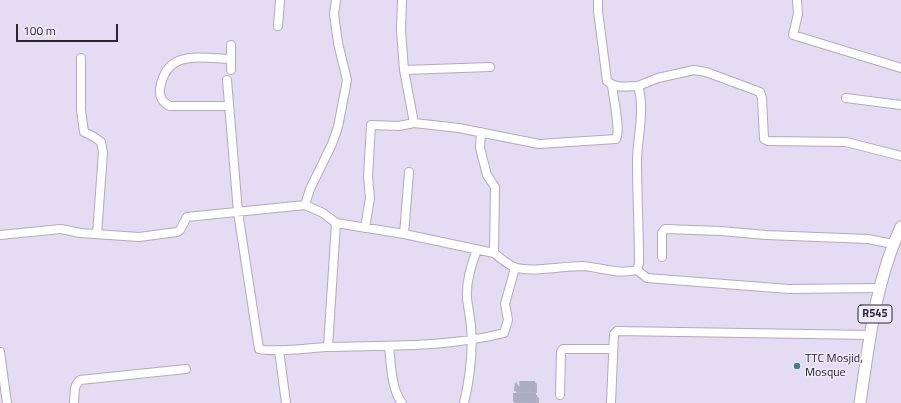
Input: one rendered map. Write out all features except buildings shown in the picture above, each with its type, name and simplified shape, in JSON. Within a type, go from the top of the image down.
[{"type":"main road","name":"R545","points":[[860,403],[879,288],[893,244],[901,227]]},
{"type":"street","points":[[278,26],[280,0]]},
{"type":"street","points":[[305,204],[310,189],[332,144],[338,127],[347,80],[338,43],[334,14],[336,0]]},
{"type":"street","points":[[402,0],[401,30],[404,70],[414,124]]},
{"type":"street","points":[[598,0],[598,11],[607,81],[612,85],[638,86],[658,78],[694,70],[706,72],[760,92],[762,98],[764,139],[768,141],[846,142],[901,156]]},
{"type":"street","points":[[797,0],[798,14],[793,35],[901,68]]},
{"type":"street","points":[[231,46],[231,70]]},
{"type":"street","points":[[82,58],[81,110],[84,132],[101,142],[103,152],[97,234]]},
{"type":"street","points":[[229,106],[170,106],[162,99],[160,93],[161,82],[168,67],[178,60],[191,58],[231,59]]},
{"type":"street","points":[[404,70],[490,67]]},
{"type":"street","points":[[227,80],[238,212],[258,348],[261,350],[389,346],[471,340],[504,333],[508,320],[505,304],[515,268]]},
{"type":"street","points":[[365,228],[370,198],[368,177],[371,125],[399,126],[414,124],[481,132],[539,144],[616,139],[618,136],[612,85]]},
{"type":"street","points":[[637,270],[639,263],[637,158],[641,105],[638,86]]},
{"type":"street","points":[[846,98],[901,104]]},
{"type":"street","points":[[481,132],[480,148],[486,175],[495,187],[494,253]]},
{"type":"street","points":[[404,234],[409,172]]},
{"type":"street","points":[[0,235],[61,229],[80,233],[139,237],[171,233],[180,230],[187,217],[305,204],[323,213],[336,223],[404,234],[494,253],[515,268],[536,270],[582,266],[612,272],[637,270],[647,278],[789,289],[879,288]]},
{"type":"street","points":[[328,347],[336,223]]},
{"type":"street","points":[[662,257],[662,232],[665,229],[868,239],[893,244]]},
{"type":"street","points":[[464,403],[471,364],[471,327],[467,297],[470,268],[477,250]]},
{"type":"street","points":[[611,403],[614,334],[617,331],[871,335]]},
{"type":"street","points":[[389,346],[392,376],[398,399],[402,403]]},
{"type":"street","points":[[560,396],[561,352],[563,349],[613,349]]},
{"type":"street","points":[[279,350],[286,403]]},
{"type":"street","points":[[0,352],[7,403]]},
{"type":"street","points":[[74,403],[76,384],[80,380],[186,369]]},
{"type":"place","name":"TTC Mosjid, Mosque","points":[[797,366]]}]
